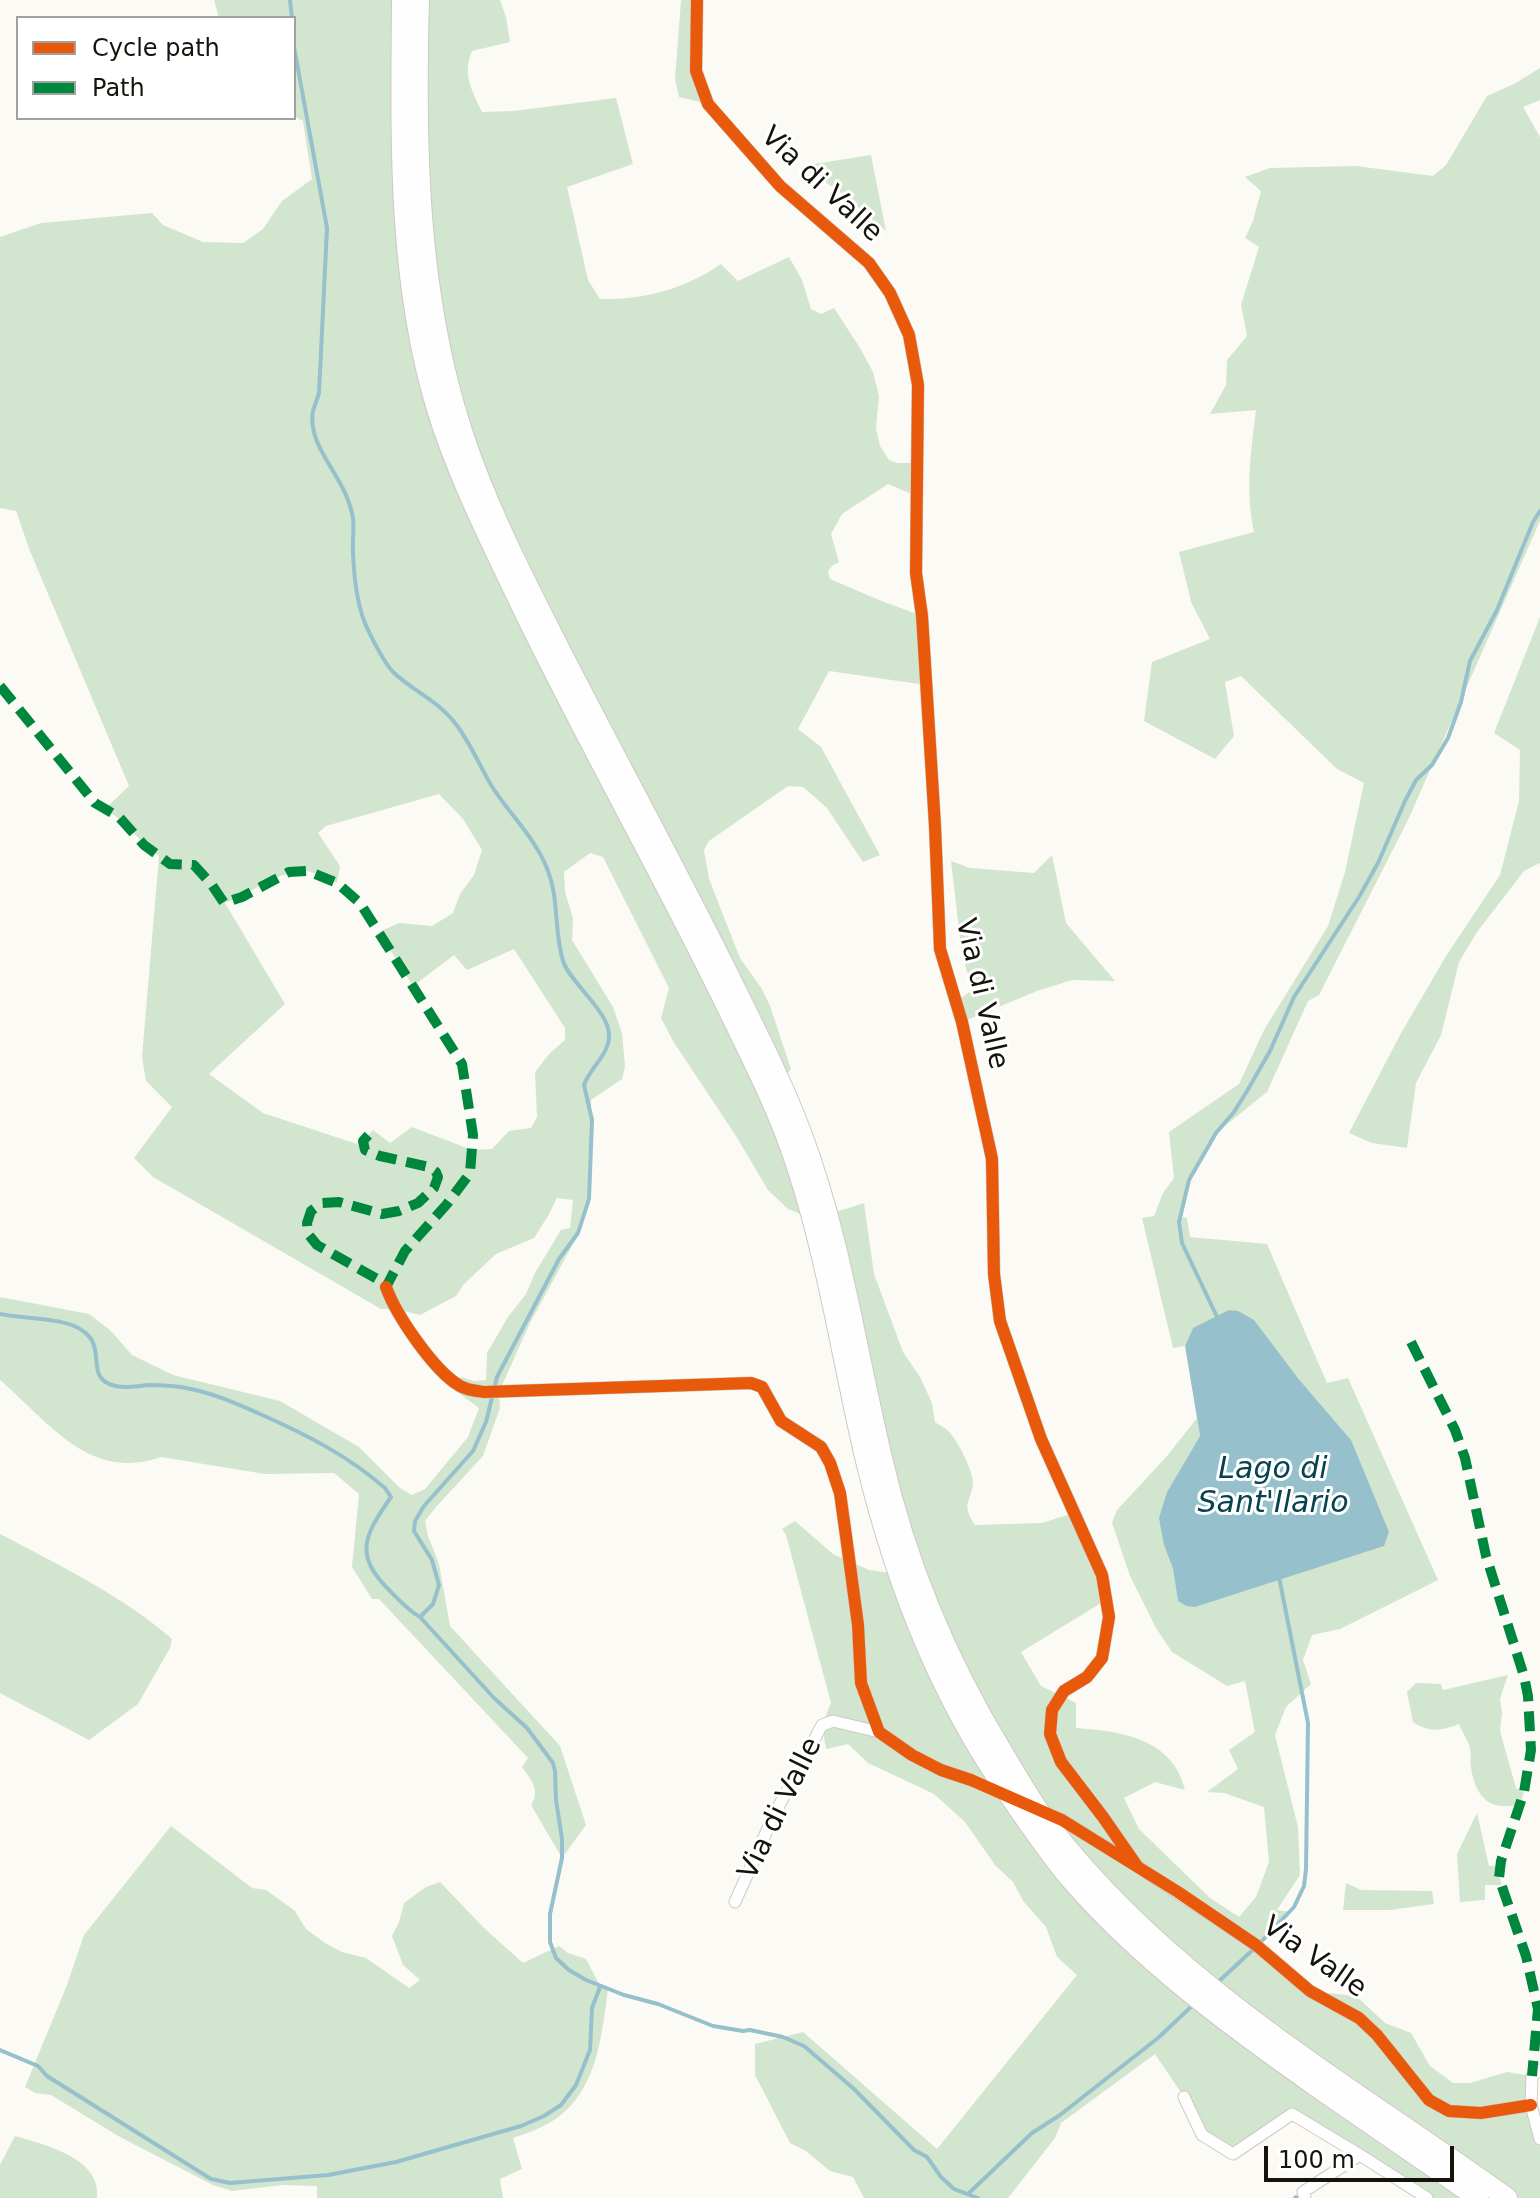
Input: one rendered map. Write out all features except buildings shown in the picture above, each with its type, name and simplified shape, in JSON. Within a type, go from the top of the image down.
[{"type":"highway","points":[[402,0],[402,154],[406,235],[414,304],[436,405],[451,452],[559,683],[677,905],[749,1052],[786,1137],[819,1245],[867,1465],[890,1549],[938,1671],[1002,1786],[1068,1875],[1106,1916],[1218,2016],[1478,2198]]},
{"type":"highway","points":[[419,0],[419,132],[424,246],[434,316],[462,432],[503,535],[762,1043],[800,1130],[814,1168],[837,1253],[882,1460],[905,1546],[954,1666],[980,1716],[1049,1825],[1134,1919],[1236,2009],[1507,2198]]},
{"type":"street","name":"Via di Valle","points":[[697,0],[696,71],[708,104],[780,186],[869,263],[890,293],[909,335],[918,385],[916,573],[922,616],[940,949],[963,1026],[992,1159],[994,1274],[1000,1321],[1041,1439],[1102,1575],[1109,1617],[1102,1658],[1087,1677],[1064,1691],[1052,1710],[1050,1734],[1061,1762],[1137,1866]]},
{"type":"street","points":[[386,1287],[392,1303],[435,1364],[463,1388],[493,1392],[751,1383],[762,1387],[781,1421],[821,1447],[830,1463],[840,1493],[858,1625],[861,1683],[879,1732]]},
{"type":"street","name":"Via di Valle","points":[[735,1902],[773,1817],[822,1725],[833,1721],[879,1732],[912,1755],[941,1770],[971,1780]]},
{"type":"street","name":"Via Valle","points":[[1062,1820],[1259,1948],[1310,1991],[1359,2018],[1377,2035],[1429,2100],[1449,2111],[1481,2113],[1531,2105]]},
{"type":"street","points":[[1536,2073],[1531,2105],[1540,2139]]},
{"type":"street","points":[[1184,2097],[1202,2135],[1233,2154],[1292,2114],[1427,2198]]},
{"type":"street","points":[[1305,2198],[1303,2192],[1360,2155]]},
{"type":"green space","points":[[214,0],[402,0],[427,371],[677,905],[812,1219],[788,1209],[768,1190],[673,1041],[661,1018],[669,988],[603,857],[590,853],[564,872],[565,892],[573,918],[572,940],[613,1007],[622,1033],[625,1067],[622,1079],[591,1100],[590,1190],[581,1229],[530,1323],[499,1392],[500,1408],[483,1456],[425,1521],[439,1564],[450,1626],[560,1746],[586,1825],[562,1858],[531,1805],[535,1790],[522,1767],[528,1758],[379,1599],[372,1599],[352,1567],[359,1494],[334,1473],[265,1474],[161,1457],[135,1463],[91,1455],[53,1429],[0,1380],[0,1297],[89,1314],[110,1330],[132,1355],[173,1375],[280,1401],[359,1447],[400,1488],[412,1495],[425,1489],[468,1437],[479,1408],[456,1391],[457,1384],[461,1377],[474,1381],[486,1380],[487,1353],[526,1294],[561,1230],[570,1228],[573,1200],[557,1198],[534,1238],[496,1254],[464,1284],[456,1296],[420,1315],[381,1309],[153,1177],[134,1158],[172,1107],[146,1081],[142,1057],[159,856],[105,809],[129,786],[16,511],[0,508],[0,237],[41,223],[152,213],[163,225],[203,242],[243,243],[263,229],[282,201],[312,179],[303,121],[296,117],[296,16],[218,16]],"holes":[[[439,794],[463,819],[482,850],[474,875],[460,894],[453,913],[432,926],[399,923],[379,932],[413,986],[454,955],[467,970],[514,949],[565,1028],[565,1040],[535,1072],[537,1117],[531,1128],[509,1131],[492,1149],[472,1150],[412,1127],[390,1143],[373,1130],[363,1141],[363,1146],[263,1113],[209,1074],[285,1004],[225,903],[298,871],[311,872],[337,883],[340,866],[318,833],[326,826]]]},
{"type":"green space","points":[[419,0],[500,0],[510,42],[472,51],[469,59],[470,82],[482,112],[616,98],[633,164],[567,187],[588,280],[600,299],[664,291],[693,280],[721,264],[738,281],[789,257],[802,280],[811,309],[821,314],[834,308],[873,372],[879,396],[876,428],[880,446],[889,460],[916,463],[916,496],[888,484],[842,514],[831,534],[839,562],[828,571],[830,579],[922,616],[926,685],[829,671],[798,729],[821,747],[880,855],[863,862],[827,808],[803,787],[788,786],[709,841],[704,850],[709,879],[740,958],[770,1006],[791,1069],[780,1083],[575,678],[452,398],[419,132]]},
{"type":"green space","points":[[681,0],[697,0],[696,71],[708,104],[679,97],[675,79]]},
{"type":"green space","points":[[1540,68],[1540,100],[1523,107],[1540,137],[1540,521],[1408,820],[1319,995],[1308,1001],[1267,1092],[1216,1133],[1189,1180],[1180,1216],[1187,1218],[1190,1237],[1267,1244],[1327,1383],[1348,1378],[1438,1580],[1340,1629],[1312,1635],[1303,1660],[1311,1684],[1286,1707],[1275,1735],[1298,1827],[1300,1875],[1277,1910],[1290,1912],[1256,1946],[1310,1991],[1356,1996],[1385,2023],[1411,2033],[1430,2066],[1453,2083],[1470,2083],[1507,2072],[1532,2076],[1540,2139],[1540,2198],[1507,2198],[1236,2009],[1049,1825],[927,1602],[827,1215],[864,1203],[874,1274],[903,1352],[920,1377],[932,1403],[935,1422],[953,1437],[968,1465],[973,1484],[967,1508],[975,1525],[1042,1523],[1074,1513],[1106,1600],[1021,1652],[1041,1686],[1076,1703],[1076,1728],[1128,1735],[1157,1749],[1169,1759],[1179,1773],[1185,1790],[1155,1782],[1124,1798],[1139,1829],[1210,1898],[1239,1917],[1256,1897],[1269,1862],[1264,1807],[1224,1793],[1207,1792],[1238,1769],[1229,1750],[1255,1732],[1245,1681],[1227,1686],[1172,1652],[1130,1576],[1112,1523],[1117,1510],[1197,1418],[1200,1436],[1167,1492],[1164,1545],[1173,1569],[1178,1601],[1186,1606],[1351,1440],[1297,1377],[1193,1328],[1185,1346],[1173,1348],[1142,1218],[1154,1216],[1163,1193],[1174,1178],[1169,1132],[1239,1084],[1264,1030],[1328,926],[1345,872],[1364,783],[1337,769],[1241,676],[1225,682],[1234,736],[1215,759],[1144,721],[1152,662],[1210,639],[1191,602],[1179,552],[1254,532],[1249,486],[1256,410],[1210,414],[1226,385],[1227,360],[1247,336],[1241,305],[1259,247],[1245,238],[1261,191],[1245,177],[1270,168],[1356,166],[1433,176],[1446,165],[1487,96]]},
{"type":"green space","points":[[871,155],[886,231],[840,192],[801,166]]},
{"type":"green space","points":[[1540,617],[1540,863],[1524,871],[1477,932],[1459,962],[1441,1035],[1416,1083],[1407,1148],[1372,1143],[1349,1133],[1446,956],[1500,875],[1519,801],[1520,750],[1494,733]]},
{"type":"green space","points":[[1052,855],[1066,923],[1115,981],[1072,980],[962,1022],[956,1001],[973,990],[962,955],[951,861],[970,868],[1034,873]]},
{"type":"green space","points":[[795,1521],[833,1554],[869,1570],[899,1574],[1037,1835],[1478,2198],[1427,2198],[1292,2114],[1233,2154],[1202,2135],[1184,2097],[1155,2054],[1061,2123],[1055,2138],[1008,2198],[864,2198],[853,2177],[830,2171],[806,2151],[790,2143],[755,2075],[755,2044],[803,2032],[937,2149],[1077,1975],[1057,1957],[1046,1927],[1024,1902],[1013,1882],[995,1865],[965,1822],[934,1794],[868,1763],[848,1744],[826,1749],[822,1725],[831,1703],[782,1529]]},
{"type":"green space","points":[[0,1534],[112,1595],[172,1639],[138,1704],[89,1740],[0,1693]]},
{"type":"green space","points":[[1508,1675],[1500,1699],[1500,1731],[1516,1788],[1524,1792],[1520,1804],[1500,1806],[1486,1800],[1477,1787],[1471,1768],[1470,1748],[1459,1724],[1435,1730],[1413,1722],[1407,1692],[1416,1683],[1441,1684],[1443,1690]]},
{"type":"green space","points":[[1477,1813],[1489,1866],[1501,1865],[1502,1885],[1485,1885],[1485,1900],[1460,1902],[1457,1854]]},
{"type":"green space","points":[[171,1826],[252,1888],[266,1890],[295,1911],[306,1929],[325,1943],[342,1952],[366,1958],[409,1988],[420,1980],[403,1965],[392,1936],[404,1903],[426,1887],[440,1882],[523,1963],[559,1946],[568,1953],[586,1959],[600,1986],[608,1989],[591,2073],[584,2088],[562,2114],[545,2125],[513,2138],[522,2169],[500,2179],[503,2198],[317,2198],[317,2186],[283,2185],[232,2191],[213,2185],[120,2137],[51,2095],[35,2093],[25,2087],[84,1935]]},
{"type":"green space","points":[[1346,1883],[1361,1890],[1432,1891],[1434,1904],[1390,1910],[1343,1910]]},
{"type":"green space","points":[[15,2136],[55,2149],[81,2163],[91,2173],[97,2198],[0,2198],[0,2165]]},
{"type":"water","name":"Lago di Sant'Ilario","points":[[1229,1310],[1238,1311],[1254,1320],[1351,1440],[1389,1532],[1384,1546],[1195,1607],[1186,1606],[1178,1601],[1159,1518],[1167,1492],[1200,1436],[1185,1346],[1193,1328]]},
{"type":"waterway","points":[[290,0],[292,16]]},
{"type":"waterway","points":[[296,58],[327,228],[319,393],[312,423],[319,446],[351,508],[354,572],[361,612],[389,668],[451,718],[491,785],[537,848],[551,882],[563,961],[602,1015],[609,1037],[604,1054],[584,1085],[592,1120],[589,1199],[578,1233],[559,1259],[497,1377],[486,1422],[473,1451],[424,1506],[415,1521],[414,1531],[432,1560],[439,1585],[433,1604],[420,1617]]},
{"type":"waterway","points":[[1218,1319],[1182,1243],[1179,1222],[1189,1180],[1270,1051],[1294,997],[1359,897],[1416,780],[1432,765],[1448,738],[1461,702],[1470,661],[1497,610],[1540,511]]},
{"type":"waterway","points":[[0,1314],[75,1326],[94,1345],[97,1369],[104,1381],[121,1387],[181,1387],[226,1400],[325,1446],[385,1488],[391,1497],[374,1523],[367,1545],[371,1567],[391,1592],[420,1617],[494,1698],[527,1728],[553,1763],[562,1839],[562,1858],[550,1914],[550,1942],[556,1958],[586,1980],[624,1995],[658,2004],[713,2026],[783,2037],[804,2046],[854,2089],[914,2150],[927,2157],[954,2189],[978,2198]]},
{"type":"waterway","points":[[1217,1983],[1294,1907],[1304,1886],[1308,1723],[1279,1577]]},
{"type":"waterway","points":[[0,2050],[38,2066],[47,2076],[211,2179],[230,2183],[328,2175],[396,2162],[521,2126],[561,2105],[576,2085],[590,2050],[592,2008],[600,1987]]},
{"type":"waterway","points":[[968,2194],[1032,2133],[1060,2115],[1158,2038],[1193,2005]]},
{"type":"tunnel","points":[[971,1780],[1007,1796]]},
{"type":"marked path","points":[[0,686],[95,803],[119,817],[144,845],[170,864],[194,865],[224,903],[289,872],[308,871],[337,883],[360,903],[462,1064],[473,1135],[470,1173],[405,1251],[386,1287],[317,1245],[308,1234],[307,1223],[311,1211],[322,1203],[339,1202],[382,1214],[418,1203],[434,1188],[438,1177],[429,1167],[365,1150],[363,1141],[373,1130]]},
{"type":"marked path","points":[[1411,1342],[1455,1430],[1465,1458],[1486,1556],[1528,1696],[1531,1750],[1524,1792],[1501,1861],[1499,1878],[1526,1956],[1538,2009],[1532,2076]]},
{"type":"cycle path","points":[[697,0],[696,71],[708,104],[780,186],[869,263],[890,293],[909,335],[918,385],[916,573],[922,616],[940,949],[962,1022],[992,1159],[994,1274],[1000,1321],[1041,1439],[1102,1575],[1109,1617],[1102,1658],[1087,1677],[1064,1691],[1052,1710],[1050,1734],[1061,1762],[1137,1866]]},
{"type":"cycle path","points":[[386,1287],[407,1327],[428,1355],[450,1379],[469,1389],[484,1392],[751,1383],[762,1387],[781,1421],[821,1447],[830,1463],[840,1493],[858,1625],[861,1683],[879,1732],[941,1770],[1062,1820],[1178,1892],[1256,1945],[1310,1991],[1359,2018],[1377,2035],[1429,2100],[1449,2111],[1481,2113],[1531,2105]]}]
